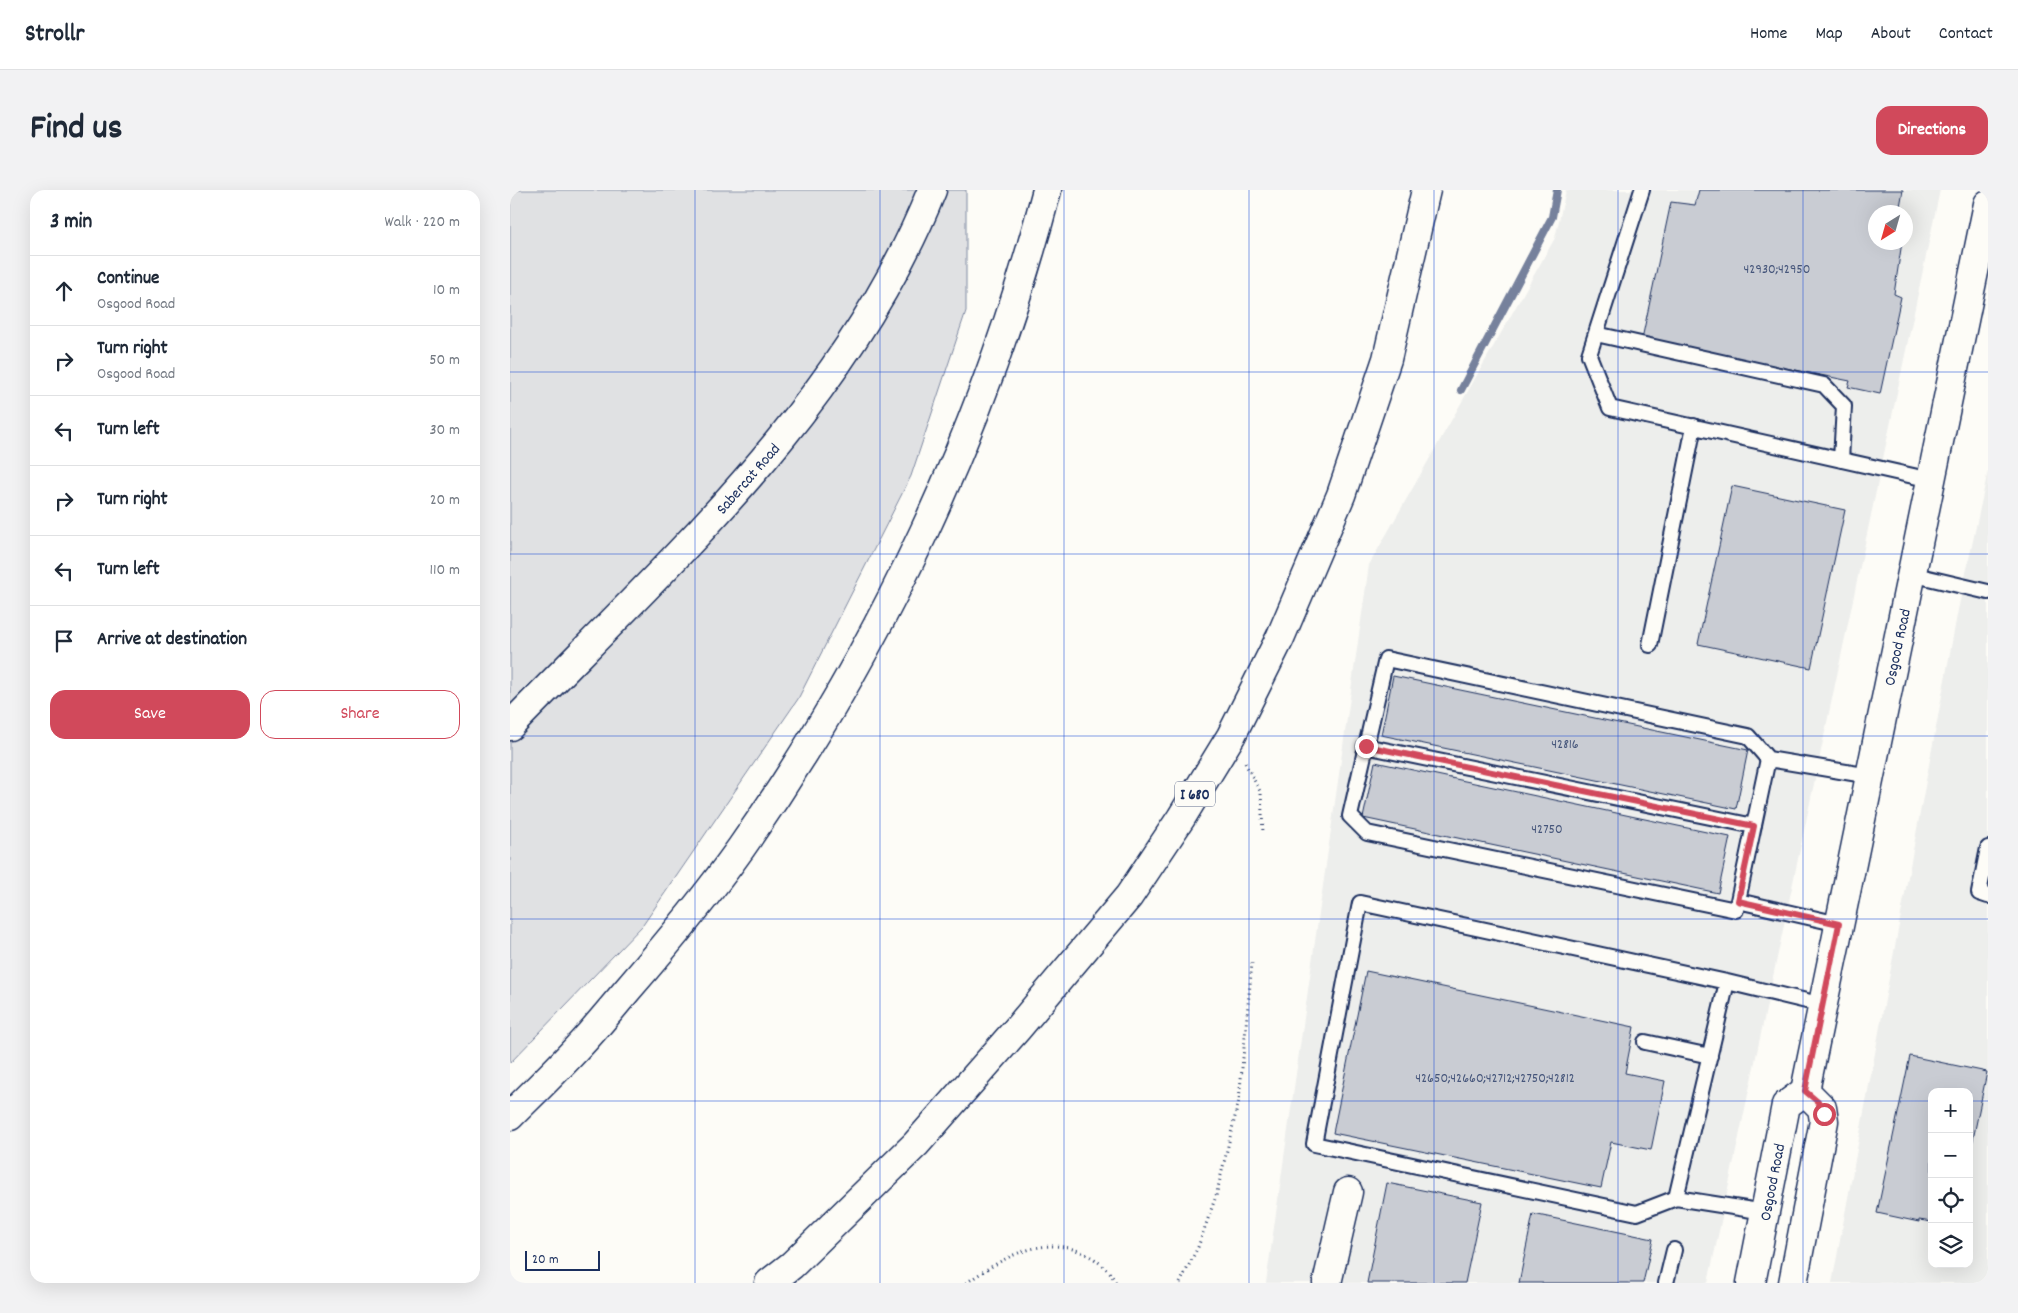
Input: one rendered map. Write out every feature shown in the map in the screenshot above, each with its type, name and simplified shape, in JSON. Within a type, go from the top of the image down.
[{"type":"main road","name":"Sabercat Road","points":[[510,726],[709,521],[770,453],[829,377],[884,290],[932,190]]},
{"type":"main road","points":[[510,1116],[599,1023],[662,949],[740,849],[810,743],[870,640],[933,514],[987,382],[1030,256],[1047,190]]},
{"type":"main road","name":"I 680","points":[[770,1283],[792,1265],[916,1144],[1031,1013],[1129,896],[1181,818],[1231,736],[1280,638],[1341,495],[1387,359],[1426,190]]},
{"type":"main road","name":"Osgood Road","points":[[1751,1283],[1786,1105],[1805,1091],[1988,204]]},
{"type":"main road","points":[[1793,1283],[1824,1121],[1822,1108],[1805,1091]]},
{"type":"main road","points":[[1327,1283],[1348,1192]]},
{"type":"lane","points":[[1642,190],[1589,355],[1610,408],[1931,480]]},
{"type":"lane","points":[[1596,334],[1824,385],[1844,406],[1842,460]]},
{"type":"lane","points":[[1650,645],[1694,426]]},
{"type":"lane","points":[[1911,574],[1988,592]]},
{"type":"lane","points":[[1839,924],[1367,833],[1350,816],[1386,659],[1748,736],[1768,759],[1870,776]]},
{"type":"lane","points":[[1366,746],[1754,826]]},
{"type":"lane","points":[[1737,905],[1768,759]]},
{"type":"lane","points":[[1988,848],[1979,893],[1988,896]]},
{"type":"lane","points":[[1765,1212],[1676,1198],[1638,1213],[1314,1144],[1360,903],[1727,982],[1823,1005]]},
{"type":"lane","points":[[1676,1198],[1727,982]]},
{"type":"lane","points":[[1644,1042],[1710,1056]]},
{"type":"lane","points":[[1666,1283],[1674,1250]]},
{"type":"path","points":[[1231,736],[1261,793],[1263,833]]},
{"type":"path","points":[[1180,1283],[1198,1248],[1216,1196],[1240,1100],[1252,963]]},
{"type":"path","points":[[966,1283],[995,1264],[1031,1249],[1054,1244],[1076,1248],[1096,1260],[1114,1277],[1116,1283]]},
{"type":"shaded area","points":[[510,190],[966,190],[966,311],[911,476],[798,699],[643,925],[510,1063]]},
{"type":"shaded area","points":[[1566,190],[1940,190],[1708,1283],[1266,1283],[1369,565],[1555,238]]},
{"type":"shaded area","points":[[1988,471],[1988,1283],[1832,1283],[1958,610]]},
{"type":"building","points":[[1699,190],[1903,190],[1900,205],[1868,205],[1868,250],[1901,250],[1894,294],[1901,297],[1880,394],[1848,387],[1850,381],[1642,339],[1671,202],[1695,205]]},
{"type":"building","points":[[1732,486],[1845,510],[1811,668],[1698,644]]},
{"type":"building","points":[[1393,676],[1748,750],[1736,809],[1381,735]]},
{"type":"building","points":[[1375,762],[1730,837],[1718,893],[1363,818]]},
{"type":"building","points":[[1366,971],[1634,1027],[1625,1073],[1665,1081],[1651,1150],[1611,1142],[1601,1188],[1333,1133]]},
{"type":"building","points":[[1910,1056],[1987,1072],[1973,1140],[1973,1088],[1928,1088],[1928,1221],[1919,1220],[1919,1222],[1877,1213]]},
{"type":"building","points":[[1387,1183],[1482,1202],[1465,1283],[1367,1283]]},
{"type":"building","points":[[1533,1214],[1653,1239],[1643,1283],[1519,1283]]},
{"type":"waterway","points":[[1461,390],[1552,217],[1557,190]]},
{"type":"route","points":[[1366,746],[1754,826],[1738,901],[1839,924],[1805,1091],[1818,1102],[1824,1114]]}]
